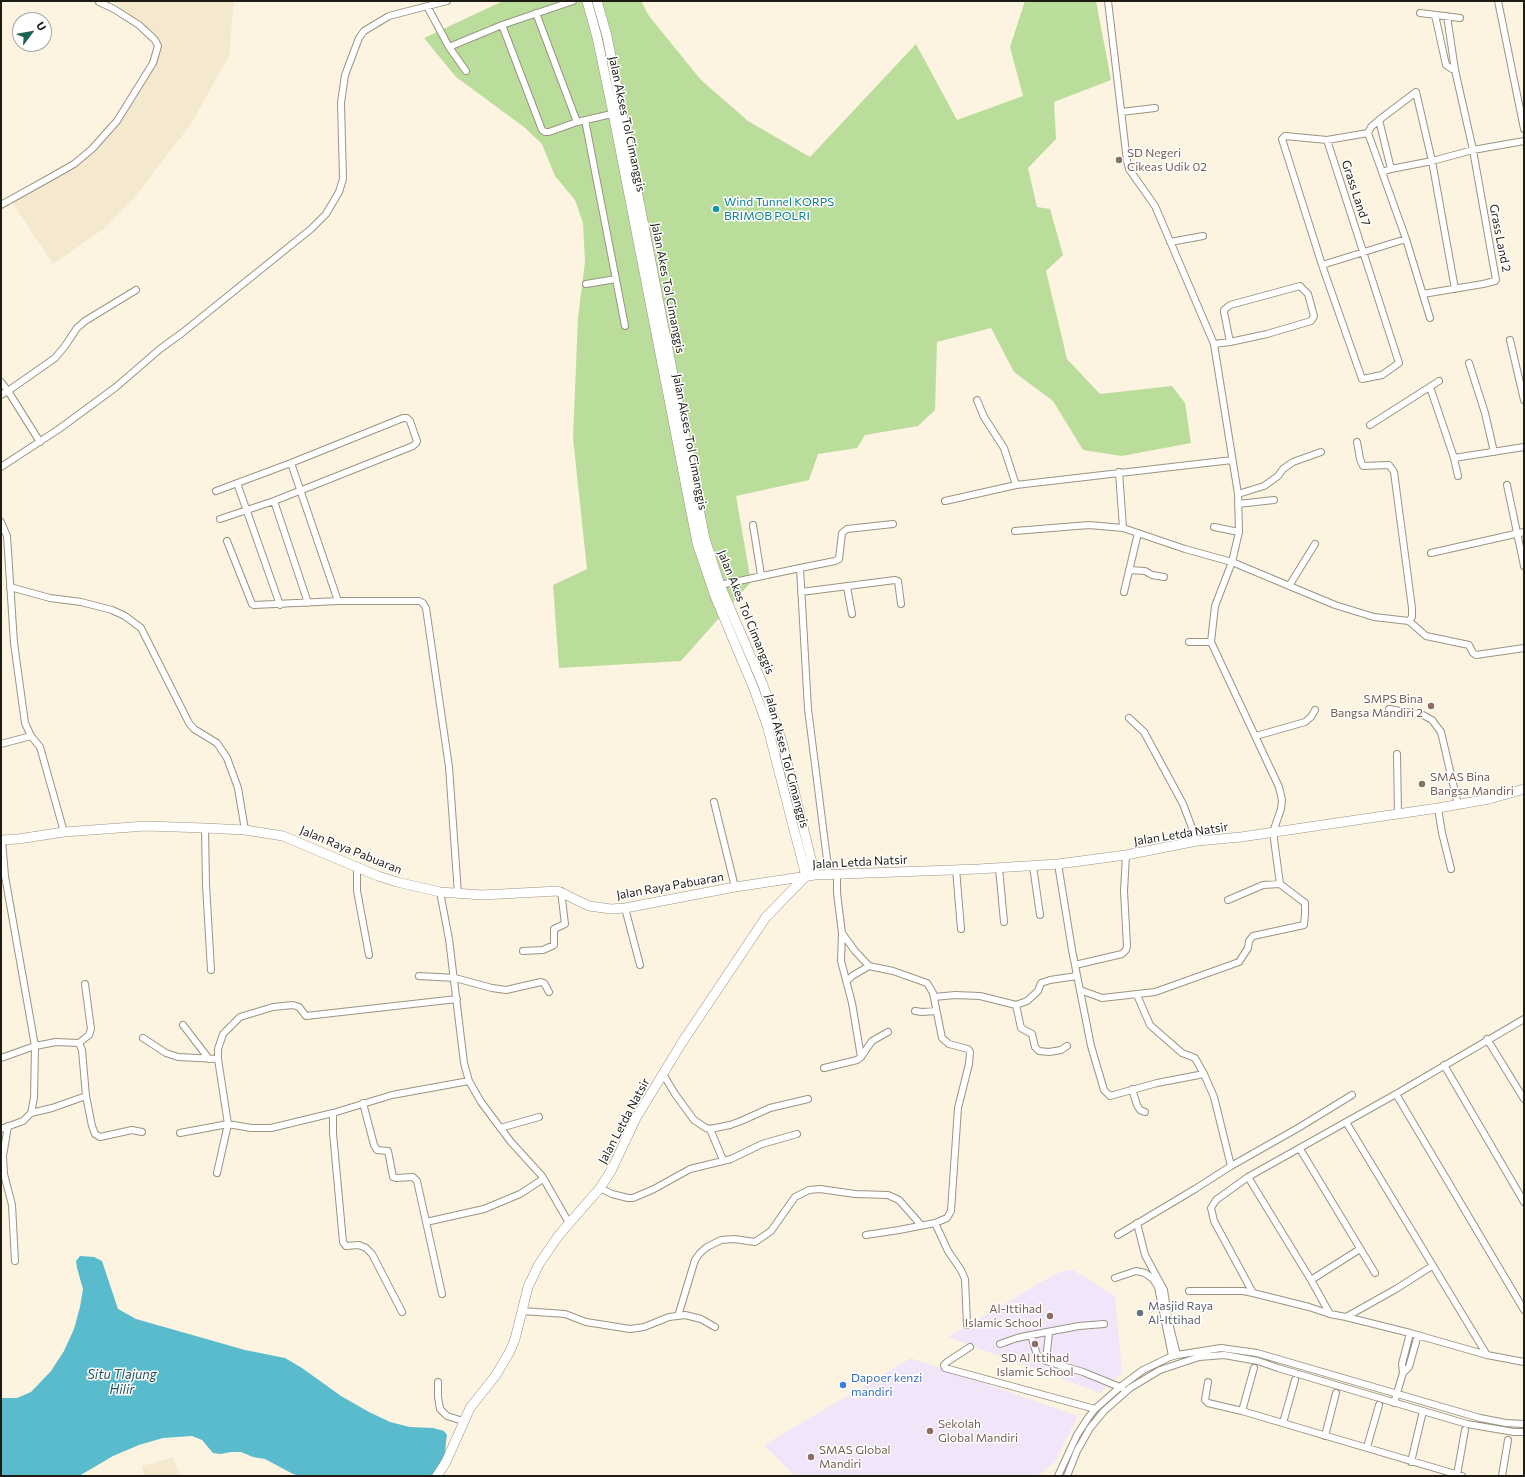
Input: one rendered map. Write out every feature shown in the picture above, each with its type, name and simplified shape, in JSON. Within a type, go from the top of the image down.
[{"type":"main road","name":"Jalan Akses Tol Cimanggis","points":[[587,1],[617,113],[697,543],[715,596],[754,689],[767,725],[810,876]]},
{"type":"main road","name":"Jalan Akes Tol Cimanggis","points":[[597,1],[606,36],[617,113],[705,539],[720,585],[763,685],[782,742],[810,876]]},
{"type":"main road","name":"Jalan Letda Natsir","points":[[437,1476],[446,1462],[463,1421],[474,1402],[502,1366],[514,1339],[533,1274],[569,1223],[600,1188],[611,1171],[636,1118],[708,1003],[766,917],[810,876],[1058,864],[1126,855],[1197,841],[1240,837],[1458,805],[1489,799],[1524,789]]},
{"type":"main road","name":"Jalan Raya Pabuaran","points":[[2,840],[64,832],[146,826],[245,830],[283,836],[397,882],[440,892],[488,895],[552,890],[561,892],[589,906],[601,908],[625,908],[735,887],[810,876]]},
{"type":"street","points":[[1,467],[40,442],[116,387],[160,349],[305,234],[326,214],[339,192],[343,179],[341,103],[345,76],[358,38],[364,31],[389,16],[447,1]]},
{"type":"street","points":[[449,47],[502,25],[573,1]]},
{"type":"street","points":[[1108,1],[1129,169],[1155,206],[1214,344],[1238,494],[1239,532],[1232,562],[1215,606],[1211,642],[1217,658],[1256,736],[1279,788],[1282,800],[1281,809],[1273,832],[1280,884]]},
{"type":"street","points":[[1498,1],[1524,129]]},
{"type":"street","points":[[1,205],[18,197],[67,168],[92,149],[117,121],[153,63],[158,46],[155,40],[140,24],[99,2]]},
{"type":"street","points":[[427,6],[449,47],[466,71]]},
{"type":"street","points":[[1420,13],[1460,18]]},
{"type":"street","points":[[536,14],[577,122]]},
{"type":"street","points":[[1435,15],[1446,65],[1455,70]]},
{"type":"street","points":[[1447,16],[1455,70],[1473,150]]},
{"type":"street","points":[[502,25],[542,130],[549,132],[577,122],[617,113]]},
{"type":"street","points":[[1430,318],[1406,239],[1368,133],[1371,127],[1379,120],[1416,92],[1432,161],[1455,289]]},
{"type":"street","points":[[1121,112],[1155,108]]},
{"type":"street","points":[[585,120],[625,326]]},
{"type":"street","points":[[1379,120],[1391,169]]},
{"type":"street","points":[[1368,133],[1327,140],[1285,136],[1282,139],[1322,265],[1406,239]]},
{"type":"street","name":"Grass Land 7","points":[[1322,265],[1362,379],[1382,375],[1400,363],[1327,140]]},
{"type":"street","points":[[1382,172],[1473,150],[1524,141]]},
{"type":"street","name":"Grass Land 2","points":[[1423,294],[1496,280],[1473,150]]},
{"type":"street","points":[[1170,242],[1203,236]]},
{"type":"street","points":[[586,284],[616,279]]},
{"type":"street","points":[[1214,344],[1230,342],[1267,334],[1310,321],[1314,316],[1308,294],[1300,286],[1230,305],[1224,310],[1230,342]]},
{"type":"street","points":[[1,395],[55,358],[77,328],[85,321],[136,290]]},
{"type":"street","points":[[1510,340],[1524,400]]},
{"type":"street","points":[[1468,363],[1485,413],[1494,452]]},
{"type":"street","points":[[1370,425],[1439,381]]},
{"type":"street","points":[[1,382],[40,442]]},
{"type":"street","points":[[1430,387],[1454,458],[1458,476]]},
{"type":"street","points":[[976,400],[984,417],[1004,448],[1016,485]]},
{"type":"street","points":[[216,491],[403,418],[407,418],[410,421],[417,441],[413,446],[274,501],[220,519]]},
{"type":"street","points":[[1357,442],[1360,460],[1363,466],[1389,465],[1394,472],[1412,608],[1412,617],[1409,621]]},
{"type":"street","points":[[1454,458],[1524,447]]},
{"type":"street","points":[[1238,494],[1264,486],[1278,476],[1283,469],[1293,462],[1321,452]]},
{"type":"street","points":[[945,500],[1016,485],[1232,460]]},
{"type":"street","points":[[291,463],[338,601]]},
{"type":"street","points":[[1119,472],[1123,528]]},
{"type":"street","points":[[237,483],[280,605]]},
{"type":"street","points":[[1508,485],[1524,566]]},
{"type":"street","points":[[1238,504],[1274,500]]},
{"type":"street","points":[[274,501],[308,603]]},
{"type":"street","points":[[1,522],[7,536],[14,643],[21,704],[25,723],[31,736],[40,747],[64,832]]},
{"type":"street","points":[[720,585],[835,561],[839,559],[842,533],[847,529],[893,524]]},
{"type":"street","points":[[753,525],[761,576]]},
{"type":"street","points":[[1015,531],[1089,525],[1123,528],[1185,549],[1232,562],[1336,605],[1374,617],[1409,621],[1426,636],[1469,645],[1473,653],[1476,655],[1524,648]]},
{"type":"street","points":[[1214,527],[1239,532]]},
{"type":"street","points":[[1431,553],[1524,532]]},
{"type":"street","points":[[1124,592],[1138,533]]},
{"type":"street","points":[[227,541],[252,604],[259,606],[338,601],[419,601],[424,603],[426,608],[449,767],[458,894]]},
{"type":"street","points":[[1290,586],[1315,544]]},
{"type":"street","points":[[800,568],[808,709],[837,894],[842,933],[841,961],[852,1003],[861,1057]]},
{"type":"street","points":[[1129,570],[1145,571],[1152,575],[1164,578]]},
{"type":"street","points":[[801,592],[898,581],[901,604]]},
{"type":"street","points":[[10,587],[50,598],[81,602],[112,610],[126,616],[141,628],[189,723],[194,729],[217,743],[228,758],[238,788],[245,830]]},
{"type":"street","points":[[847,587],[852,614]]},
{"type":"street","points":[[1189,642],[1211,642]]},
{"type":"street","points":[[1389,709],[1423,715],[1432,720],[1441,732],[1458,805]]},
{"type":"street","points":[[1256,736],[1305,722],[1311,717],[1315,710]]},
{"type":"street","points":[[1129,718],[1144,732],[1183,804],[1197,841]]},
{"type":"street","points":[[1,744],[31,736]]},
{"type":"street","points":[[1397,754],[1398,814]]},
{"type":"street","points":[[714,802],[735,887]]},
{"type":"street","points":[[1438,808],[1442,833],[1451,869]]},
{"type":"street","points":[[205,828],[206,885],[211,970]]},
{"type":"street","points":[[1,1128],[24,1121],[31,1113],[34,1098],[35,1046],[5,876],[2,840]]},
{"type":"street","points":[[1075,966],[1122,954],[1126,950],[1124,891],[1126,855]]},
{"type":"street","points":[[1058,864],[1072,950],[1091,1046],[1104,1090],[1110,1096],[1157,1083],[1204,1074]]},
{"type":"street","points":[[1033,866],[1040,915]]},
{"type":"street","points":[[357,867],[357,891],[369,955]]},
{"type":"street","points":[[999,868],[1004,922]]},
{"type":"street","points":[[956,869],[961,929]]},
{"type":"street","points":[[1080,990],[1102,998],[1155,992],[1239,962],[1248,948],[1249,941],[1253,936],[1304,925],[1304,903],[1280,884],[1263,885],[1228,900]]},
{"type":"street","points":[[440,892],[455,978],[464,1063],[468,1081],[500,1128],[544,1179],[569,1223]]},
{"type":"street","points":[[523,951],[543,950],[554,945],[554,929],[565,924],[561,892]]},
{"type":"street","points":[[625,908],[640,965]]},
{"type":"street","points":[[842,933],[855,951],[869,966],[893,971],[926,983],[933,992],[942,1038],[949,1044],[968,1049],[971,1058],[958,1108],[951,1212],[947,1218],[936,1223],[866,1235]]},
{"type":"street","points":[[847,981],[852,976],[869,966]]},
{"type":"street","points":[[419,976],[455,978],[492,988],[506,990],[541,982],[544,983],[549,992]]},
{"type":"street","points":[[934,997],[955,995],[980,996],[1016,1005],[1027,1001],[1038,991],[1041,983],[1050,980],[1077,976]]},
{"type":"street","points":[[1,1058],[35,1046],[56,1042],[79,1043],[90,1035],[91,1029],[85,984]]},
{"type":"street","points":[[1137,995],[1150,1025],[1182,1053],[1195,1058],[1204,1074],[1214,1097],[1231,1166]]},
{"type":"street","points":[[216,1173],[228,1124],[218,1059],[218,1049],[223,1034],[240,1017],[273,1007],[293,1005],[299,1007],[306,1016],[457,999]]},
{"type":"street","points":[[1016,1005],[1021,1028],[1032,1034],[1035,1047],[1039,1051],[1061,1050],[1067,1046]]},
{"type":"street","points":[[915,1011],[936,1011]]},
{"type":"street","points":[[1253,1293],[1214,1221],[1211,1208],[1216,1200],[1248,1177],[1300,1149],[1396,1094],[1487,1039],[1524,1019]]},
{"type":"street","points":[[183,1025],[209,1059]]},
{"type":"street","points":[[824,1068],[848,1064],[861,1057],[872,1041],[888,1032]]},
{"type":"street","points":[[143,1038],[166,1053],[178,1057],[218,1059]]},
{"type":"street","points":[[1487,1039],[1524,1099]]},
{"type":"street","points":[[79,1043],[82,1050],[86,1096],[95,1134],[100,1136],[132,1130],[142,1132]]},
{"type":"street","points":[[1444,1065],[1524,1202]]},
{"type":"street","points":[[663,1074],[675,1094],[694,1120],[702,1126],[710,1129],[741,1121],[770,1108],[808,1099]]},
{"type":"street","points":[[180,1133],[228,1124],[255,1128],[271,1128],[333,1113],[406,1091],[468,1081]]},
{"type":"street","points":[[1132,1089],[1137,1105],[1140,1110],[1145,1112]]},
{"type":"street","points":[[1396,1094],[1524,1310]]},
{"type":"street","points":[[1118,1235],[1352,1095]]},
{"type":"street","points":[[31,1113],[52,1108],[86,1096]]},
{"type":"street","points":[[363,1103],[374,1145],[378,1150],[388,1151],[393,1176],[398,1178],[410,1176],[417,1181],[442,1294]]},
{"type":"street","points":[[333,1113],[333,1133],[343,1242],[346,1246],[360,1245],[372,1254],[402,1312]]},
{"type":"street","points":[[500,1128],[539,1117]]},
{"type":"street","points":[[1346,1122],[1487,1355]]},
{"type":"street","points":[[8,1126],[3,1156],[4,1174],[12,1205],[15,1261]]},
{"type":"street","points":[[710,1129],[723,1160]]},
{"type":"street","points":[[600,1188],[612,1194],[634,1198],[654,1189],[684,1171],[723,1160],[732,1159],[773,1140],[797,1134]]},
{"type":"street","points":[[1300,1149],[1375,1273]]},
{"type":"street","points":[[1248,1177],[1330,1314]]},
{"type":"street","points":[[426,1222],[484,1209],[520,1194],[544,1179]]},
{"type":"street","points":[[678,1316],[695,1260],[700,1253],[722,1240],[734,1239],[755,1242],[771,1231],[795,1197],[809,1190],[820,1188],[855,1194],[888,1195],[899,1200],[921,1225]]},
{"type":"street","points":[[936,1223],[948,1251],[961,1270],[965,1280],[967,1325]]},
{"type":"street","points":[[1137,1223],[1145,1255],[1164,1290],[1175,1356]]},
{"type":"street","points":[[1311,1280],[1360,1249]]},
{"type":"street","points":[[1346,1317],[1396,1289],[1432,1266]]},
{"type":"street","points":[[1115,1278],[1136,1271],[1145,1273],[1152,1279],[1159,1292],[1175,1356]]},
{"type":"street","points":[[1189,1291],[1243,1291],[1253,1293],[1309,1307],[1330,1314],[1418,1335],[1487,1355],[1524,1362]]},
{"type":"street","points":[[522,1311],[566,1314],[586,1322],[630,1329],[644,1327],[669,1317],[678,1316],[694,1317],[715,1327]]},
{"type":"street","points":[[1000,1344],[1031,1335],[1104,1324]]},
{"type":"street","points":[[1046,1361],[1049,1332]]},
{"type":"street","points":[[1394,1403],[1403,1374],[1402,1364],[1410,1333]]},
{"type":"street","points":[[1031,1335],[1037,1355],[1046,1361],[1082,1372],[1127,1391]]},
{"type":"street","points":[[1403,1374],[1409,1367],[1418,1335]]},
{"type":"street","points":[[970,1347],[947,1362],[944,1365],[945,1368],[1095,1410]]},
{"type":"street","points":[[1058,1476],[1077,1435],[1095,1410],[1120,1387],[1143,1370],[1175,1356],[1222,1348],[1257,1353],[1492,1421],[1524,1424]]},
{"type":"street","points":[[1067,1476],[1077,1451],[1090,1428],[1104,1411],[1127,1391],[1160,1370],[1199,1357],[1224,1355],[1258,1361],[1467,1424],[1514,1432],[1524,1432]]},
{"type":"street","points":[[1242,1411],[1254,1368]]},
{"type":"street","points":[[1283,1423],[1295,1380]]},
{"type":"street","points":[[438,1382],[440,1409],[447,1416],[463,1421]]},
{"type":"street","points":[[1208,1382],[1206,1402],[1242,1411],[1367,1447],[1411,1462],[1460,1475],[1464,1430]]},
{"type":"street","points":[[1325,1436],[1336,1393]]},
{"type":"street","points":[[1367,1447],[1379,1405]]},
{"type":"street","points":[[1411,1462],[1423,1411]]},
{"type":"street","points":[[1502,1476],[1508,1440]]},
{"type":"shaded area","points":[[110,1],[234,1],[229,56],[191,124],[133,199],[106,227],[53,264],[12,202],[90,154],[121,116],[161,45],[114,2]]},
{"type":"shaded area","name":"Al-Ittihad Islamic School","points":[[1073,1270],[1115,1296],[1122,1373],[1100,1393],[948,1337],[1055,1274]]},
{"type":"shaded area","name":"Sekolah Global Mandiri","points":[[911,1358],[1078,1416],[1055,1462],[1038,1476],[795,1476],[764,1445]]},
{"type":"shaded area","points":[[173,1457],[180,1476],[144,1476],[142,1466]]},
{"type":"green space","points":[[503,1],[641,1],[649,16],[701,80],[748,121],[810,157],[916,44],[957,120],[1023,96],[1010,47],[1025,1],[1096,1],[1111,80],[1054,102],[1056,139],[1028,168],[1037,207],[1050,209],[1063,255],[1046,271],[1067,359],[1100,394],[1172,386],[1185,403],[1191,443],[1122,456],[1083,450],[1053,401],[1014,372],[991,328],[937,342],[935,410],[918,426],[865,435],[857,448],[818,454],[809,480],[736,496],[751,582],[681,661],[559,668],[553,585],[587,569],[573,438],[578,318],[585,262],[583,223],[575,200],[555,176],[542,144],[524,127],[456,77],[424,38]]},
{"type":"water","name":"Situ Tlajung Hilir","points":[[80,1256],[94,1257],[102,1261],[118,1309],[136,1319],[245,1350],[285,1358],[302,1368],[341,1396],[390,1422],[410,1427],[433,1428],[444,1431],[447,1435],[445,1453],[439,1465],[431,1476],[300,1476],[293,1474],[265,1459],[253,1457],[241,1452],[221,1454],[213,1453],[202,1440],[192,1436],[163,1438],[139,1445],[113,1456],[79,1476],[1,1476],[1,1398],[17,1398],[31,1392],[51,1371],[64,1351],[74,1329],[80,1307],[83,1289],[76,1261]]},
{"type":"place","name":"SD Negeri Cikeas Udik 02","points":[[1119,160]]},
{"type":"place","name":"Wind Tunnel KORPS BRIMOB POLRI","points":[[716,209]]},
{"type":"place","name":"SMPS Bina Bangsa Mandiri 2","points":[[1431,706]]},
{"type":"place","name":"SMAS Bina Bangsa Mandiri","points":[[1422,784]]},
{"type":"place","name":"Masjid Raya Al-Ittihad","points":[[1140,1313]]},
{"type":"place","name":"Al-Ittihad Islamic School","points":[[1050,1316]]},
{"type":"place","name":"SD Al Ittihad Islamic School","points":[[1035,1344]]},
{"type":"place","name":"Dapoer kenzi mandiri","points":[[843,1385]]},
{"type":"place","name":"Sekolah Global Mandiri","points":[[930,1431]]},
{"type":"place","name":"SMAS Global Mandiri","points":[[811,1457]]}]
